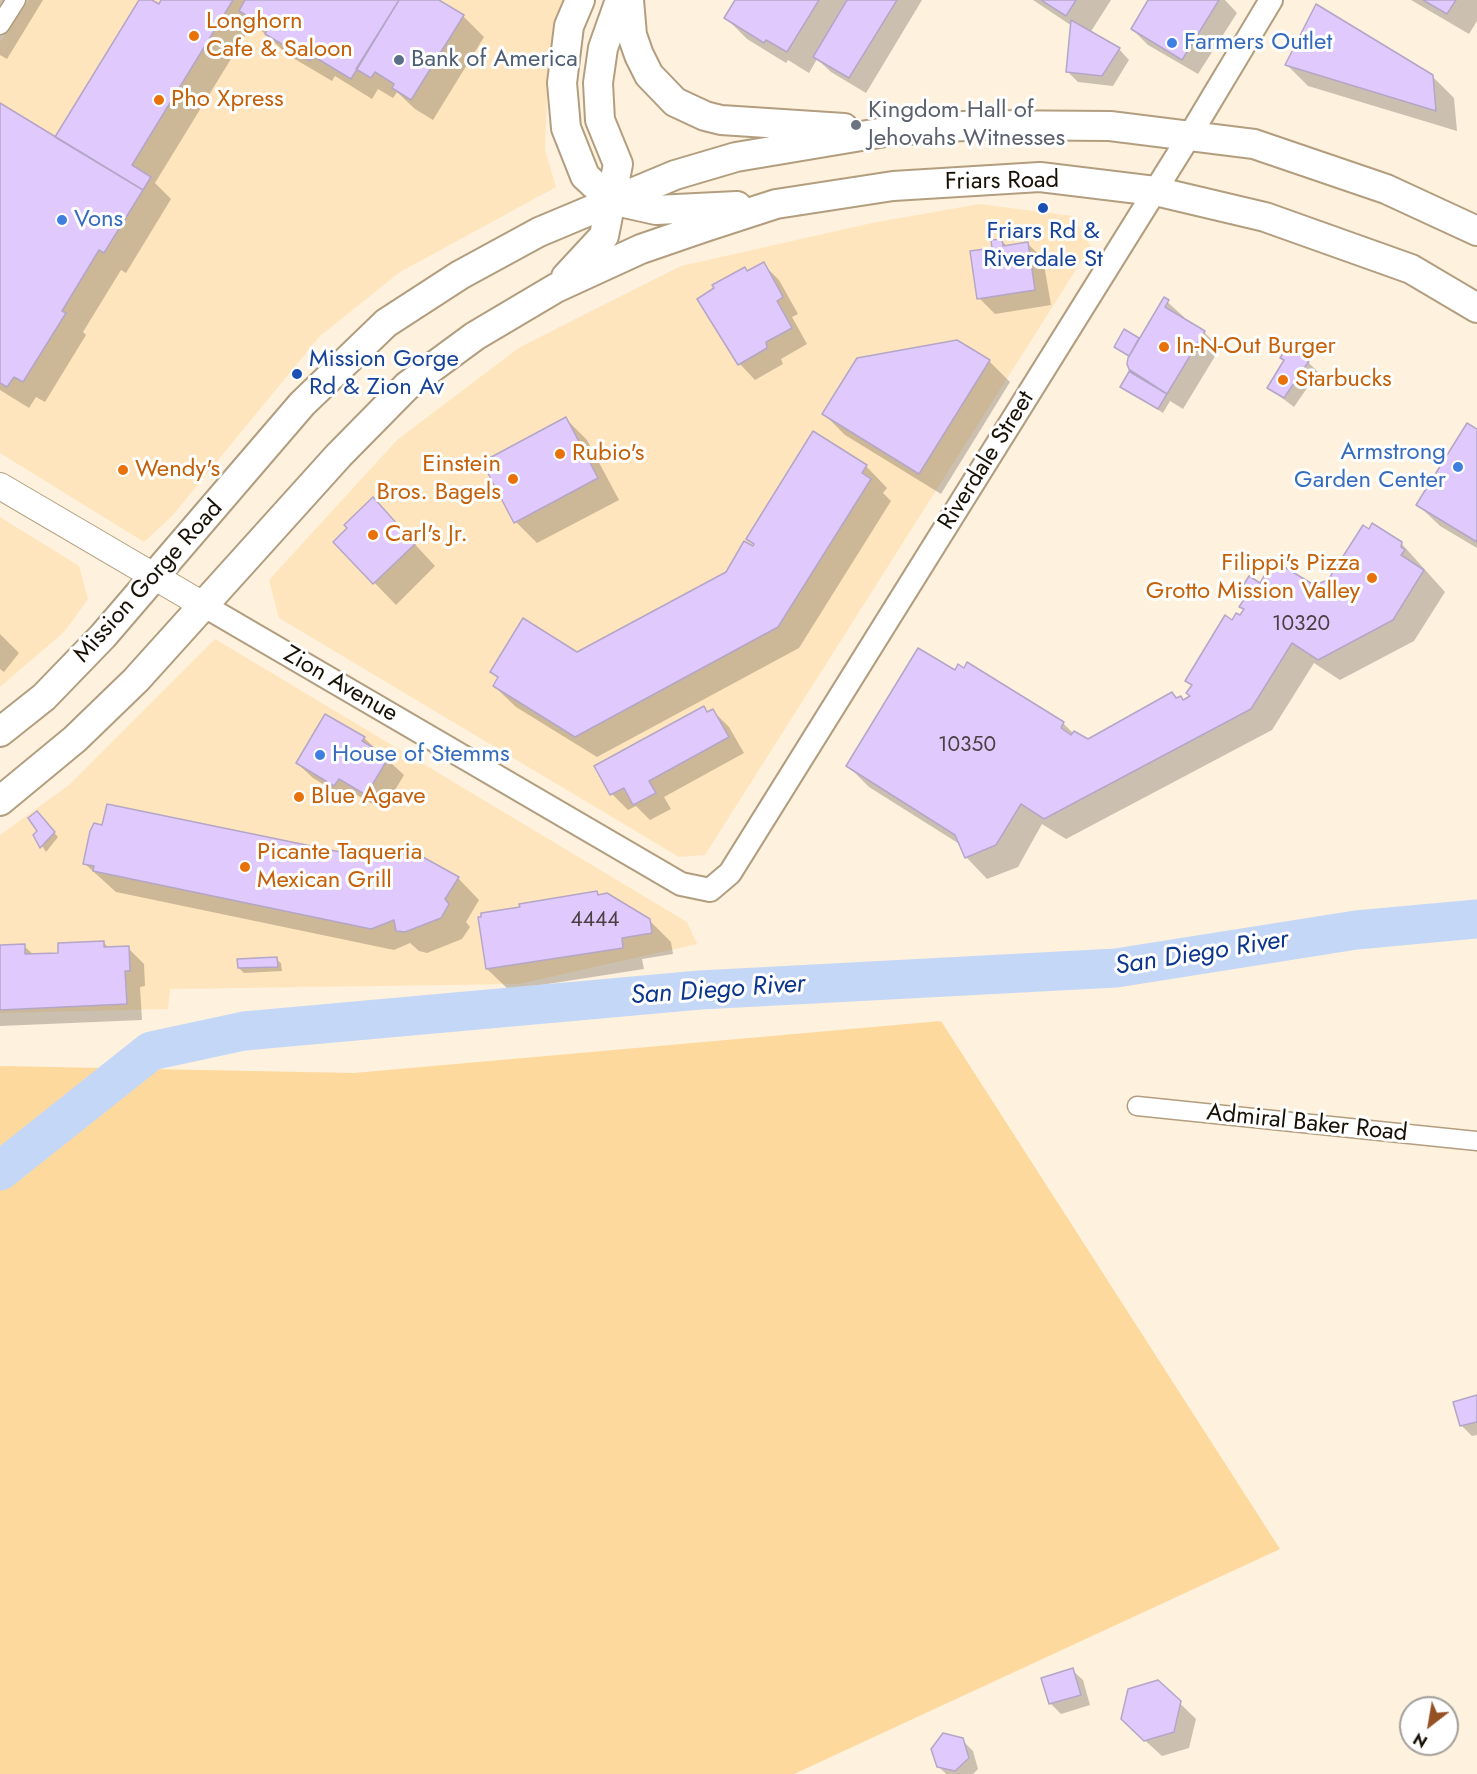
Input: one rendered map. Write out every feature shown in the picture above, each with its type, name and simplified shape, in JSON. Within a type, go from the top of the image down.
[{"type":"main road","points":[[580,0],[569,26],[562,83],[566,128],[585,176],[611,201],[656,210],[776,204]]},
{"type":"main road","points":[[0,801],[75,739],[136,680],[339,455],[407,386],[475,336],[556,288],[604,236],[618,164],[600,120],[598,83],[603,48],[620,0]]},
{"type":"main road","points":[[629,0],[632,35],[639,55],[649,75],[675,102],[705,116],[722,120],[891,131]]},
{"type":"main road","points":[[611,201],[666,178],[736,157],[891,131],[979,124],[1110,126],[1254,144],[1386,189],[1477,231]]},
{"type":"main road","name":"Friars Road","points":[[556,288],[641,249],[776,204],[893,186],[1040,177],[1155,190],[1265,217],[1411,269],[1477,308]]},
{"type":"main road","name":"Mission Gorge Road","points":[[0,732],[44,697],[156,577],[302,404],[386,323],[460,275],[539,232],[611,201]]},
{"type":"main road","name":"Zion Avenue","points":[[0,486],[203,605]]},
{"type":"street","points":[[0,25],[15,0]]},
{"type":"street","name":"Riverdale Street","points":[[681,884],[710,890],[730,873],[1190,135],[1271,0]]},
{"type":"street","name":"Zion Avenue","points":[[203,605],[681,884]]},
{"type":"street","name":"Admiral Baker Road","points":[[1137,1106],[1477,1141]]},
{"type":"shaded area","points":[[29,0],[564,0],[548,66],[545,150],[556,187],[400,272],[320,336],[173,515],[144,542],[0,453],[0,42]]},
{"type":"shaded area","points":[[979,204],[1072,216],[1091,246],[705,855],[679,857],[279,618],[269,580],[397,440],[520,347],[681,266],[872,223]]},
{"type":"shaded area","points":[[0,517],[79,566],[88,599],[65,631],[0,687]]},
{"type":"shaded area","points":[[215,639],[687,922],[697,944],[519,984],[170,989],[168,1009],[0,1013],[0,835],[69,785]]},
{"type":"shaded area","points":[[941,1021],[1280,1549],[794,1774],[0,1774],[0,1066],[354,1073]]},
{"type":"building","points":[[139,0],[152,0],[159,4],[161,0],[233,0],[132,165],[151,177],[143,190],[55,137]]},
{"type":"building","points":[[245,0],[399,0],[351,79],[313,56],[310,61],[265,34],[268,28],[239,11]]},
{"type":"building","points":[[399,0],[439,0],[464,15],[411,100],[392,88],[394,84],[375,72],[371,78],[356,69]]},
{"type":"building","points":[[735,0],[819,0],[787,52],[766,40],[764,43],[724,18]]},
{"type":"building","points":[[847,0],[897,0],[849,78],[813,57]]},
{"type":"building","points":[[1041,0],[1076,0],[1066,16]]},
{"type":"building","name":"Farmers Outlet","points":[[1148,0],[1219,0],[1182,60],[1131,29]]},
{"type":"building","points":[[1423,0],[1456,0],[1447,14]]},
{"type":"building","points":[[1316,4],[1433,75],[1436,111],[1285,65]]},
{"type":"building","points":[[1071,20],[1120,48],[1102,76],[1066,72]]},
{"type":"building","name":"Vons","points":[[0,103],[143,190],[104,253],[99,250],[62,311],[66,313],[23,382],[14,377],[7,387],[0,383]]},
{"type":"building","points":[[1002,239],[1003,246],[1028,242],[1035,290],[977,299],[970,251],[992,248],[991,240]]},
{"type":"building","points":[[764,262],[783,297],[777,301],[792,328],[766,342],[767,348],[738,365],[697,299],[714,288],[712,285],[745,267],[747,271]]},
{"type":"building","name":"In-N-Out Burger","points":[[1164,297],[1169,300],[1165,307],[1205,331],[1167,394],[1130,372],[1127,364],[1128,358]]},
{"type":"building","points":[[1124,329],[1139,338],[1129,356],[1114,347]]},
{"type":"building","points":[[957,340],[990,360],[919,474],[822,414],[857,358]]},
{"type":"building","name":"Starbucks","points":[[1287,347],[1309,361],[1284,398],[1267,388],[1284,360],[1280,358]]},
{"type":"building","points":[[1130,370],[1167,394],[1158,409],[1120,387]]},
{"type":"building","points":[[566,417],[598,478],[514,523],[482,462]]},
{"type":"building","name":"Armstrong Garden Center","points":[[1467,423],[1477,429],[1477,542],[1416,505]]},
{"type":"building","points":[[813,431],[867,465],[862,473],[871,479],[778,627],[575,737],[493,686],[498,677],[490,672],[523,618],[577,652],[726,572],[744,541],[753,546],[754,544],[746,539]]},
{"type":"building","name":"Carl's Jr.","points":[[373,497],[415,544],[373,584],[333,542],[347,528],[344,525]]},
{"type":"building","points":[[1372,523],[1402,542],[1401,547],[1405,550],[1401,555],[1424,570],[1393,620],[1318,660],[1292,643],[1251,709],[1044,819],[1021,804],[996,845],[965,858],[955,835],[846,766],[918,648],[955,670],[958,664],[964,668],[967,662],[1064,722],[1061,728],[1071,735],[1074,731],[1088,739],[1172,692],[1176,698],[1181,696],[1183,700],[1190,696],[1186,693],[1192,685],[1185,681],[1225,615],[1232,620],[1236,613],[1240,615],[1244,609],[1239,607],[1243,601],[1237,596],[1249,576],[1260,583],[1273,560],[1314,585],[1328,580],[1363,525],[1369,529]]},
{"type":"building","points":[[704,706],[707,712],[713,709],[729,737],[649,781],[656,793],[633,805],[624,788],[610,795],[594,766]]},
{"type":"building","points":[[325,714],[365,737],[362,741],[389,757],[366,795],[339,779],[334,786],[296,763]]},
{"type":"building","points":[[107,804],[384,861],[412,851],[459,877],[445,899],[449,904],[441,918],[405,932],[396,931],[394,920],[371,929],[93,871],[94,866],[83,864],[90,831],[94,823],[102,825]]},
{"type":"building","points":[[37,811],[55,832],[40,848],[33,835],[37,831],[28,818]]},
{"type":"building","points":[[597,891],[598,895],[607,893],[650,919],[652,933],[622,938],[623,948],[486,969],[478,917],[481,917],[481,913]]},
{"type":"building","points":[[104,941],[104,947],[129,946],[130,971],[125,971],[127,1004],[0,1010],[0,945],[25,944],[25,954],[58,953],[58,943]]},
{"type":"building","points":[[277,957],[278,967],[238,968],[237,959]]},
{"type":"building","points":[[1477,1395],[1477,1422],[1460,1426],[1453,1402]]},
{"type":"building","points":[[1073,1668],[1081,1695],[1049,1704],[1041,1678]]},
{"type":"building","points":[[1158,1680],[1181,1701],[1174,1732],[1144,1741],[1121,1719],[1128,1689]]},
{"type":"building","points":[[943,1733],[963,1738],[969,1758],[955,1771],[937,1767],[931,1749]]},
{"type":"waterway","name":"San Diego River","points":[[0,1171],[151,1051],[244,1031],[700,990],[1116,968],[1356,930],[1477,919]]},
{"type":"place","name":"Longhorn Cafe & Saloon","points":[[194,36]]},
{"type":"place","name":"Farmers Outlet","points":[[1172,43]]},
{"type":"place","name":"Bank of America","points":[[399,60]]},
{"type":"place","name":"Pho Xpress","points":[[159,100]]},
{"type":"place","name":"Kingdom Hall of Jehovahs Witnesses","points":[[856,125]]},
{"type":"place","name":"Friars Rd & Riverdale St","points":[[1043,208]]},
{"type":"place","name":"Vons","points":[[62,220]]},
{"type":"place","name":"In-N-Out Burger","points":[[1164,347]]},
{"type":"place","name":"Mission Gorge Rd & Zion Av","points":[[297,374]]},
{"type":"place","name":"Starbucks","points":[[1283,380]]},
{"type":"place","name":"Rubio's","points":[[560,454]]},
{"type":"place","name":"Armstrong Garden Center","points":[[1458,467]]},
{"type":"place","name":"Wendy's","points":[[123,470]]},
{"type":"place","name":"Einstein Bros. Bagels","points":[[513,479]]},
{"type":"place","name":"Carl's Jr.","points":[[373,535]]},
{"type":"place","name":"Filippi's Pizza Grotto Mission Valley","points":[[1372,578]]},
{"type":"place","name":"House of Stemms","points":[[320,755]]},
{"type":"place","name":"Blue Agave","points":[[299,797]]},
{"type":"place","name":"Picante Taqueria Mexican Grill","points":[[245,867]]}]
